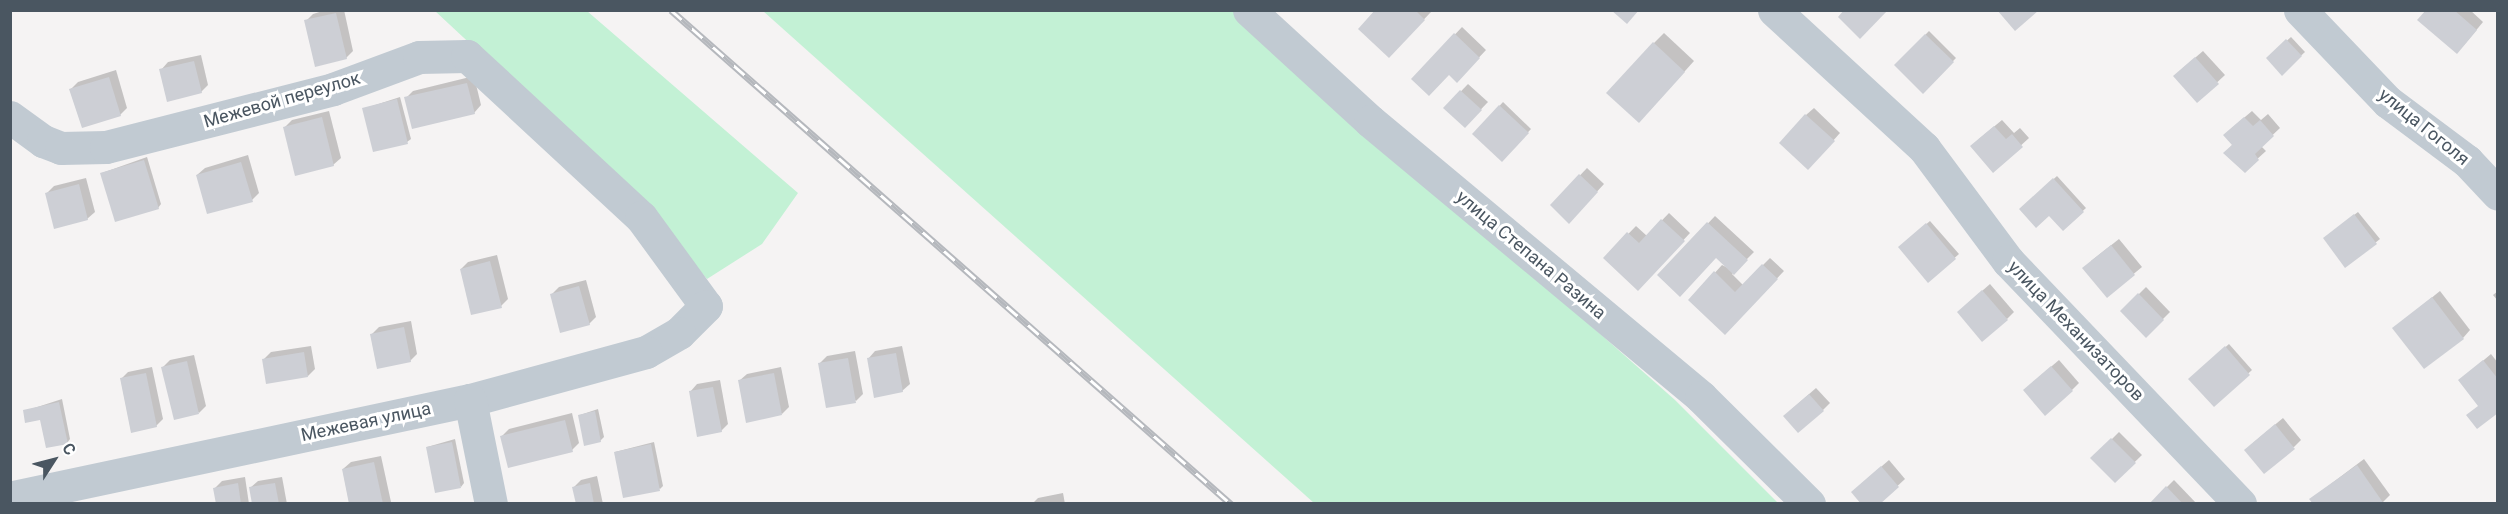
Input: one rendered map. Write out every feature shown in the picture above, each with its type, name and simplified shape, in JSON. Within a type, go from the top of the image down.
[{"type":"street","name":"улица Степана Разина","points":[[1249,10],[1370,121],[1701,397],[1809,504]]},
{"type":"street","name":"улица Механизаторов","points":[[1774,10],[1924,148],[2008,261],[2241,504]]},
{"type":"street","name":"улица Гоголя","points":[[2300,10],[2388,102],[2468,161],[2498,194]]},
{"type":"street","name":"Межевой переулок","points":[[10,117],[43,141],[62,148],[106,147],[333,89],[419,57],[467,56],[641,216],[706,306]]},
{"type":"street","name":"Межевая улица","points":[[10,498],[470,400],[646,352],[679,333],[706,306]]},
{"type":"street","points":[[470,400],[491,504]]},
{"type":"green space","points":[[435,11],[587,11],[798,193],[762,244],[707,279],[646,207]]},
{"type":"green space","points":[[763,11],[1235,11],[1675,400],[1778,503],[1314,503]]},
{"type":"building","points":[[1375,10],[1415,10],[1425,20],[1389,58],[1358,29]]},
{"type":"building","points":[[1611,10],[1639,10],[1627,24]]},
{"type":"building","points":[[1844,10],[1888,10],[1860,39],[1838,17]]},
{"type":"building","points":[[1997,10],[2039,10],[2015,31]]},
{"type":"building","points":[[2426,10],[2454,10],[2477,30],[2457,54],[2417,20]]},
{"type":"building","points":[[336,13],[347,59],[315,67],[304,20]]},
{"type":"building","points":[[1454,33],[1480,58],[1457,83],[1449,75],[1429,96],[1411,79]]},
{"type":"building","points":[[1925,34],[1954,62],[1923,94],[1894,65]]},
{"type":"building","points":[[2286,39],[2302,56],[2282,76],[2266,58]]},
{"type":"building","points":[[1653,42],[1685,72],[1639,123],[1606,93]]},
{"type":"building","points":[[2195,57],[2219,84],[2197,103],[2173,76]]},
{"type":"building","points":[[194,61],[202,93],[167,102],[159,69]]},
{"type":"building","points":[[109,77],[121,116],[82,128],[69,89]]},
{"type":"building","points":[[467,83],[475,114],[412,129],[404,97]]},
{"type":"building","points":[[1460,90],[1482,110],[1465,128],[1443,108]]},
{"type":"building","points":[[397,99],[408,144],[373,152],[362,108]]},
{"type":"building","points":[[1499,105],[1529,133],[1502,162],[1472,134]]},
{"type":"building","points":[[1805,114],[1835,141],[1808,170],[1779,143]]},
{"type":"building","points":[[322,117],[334,166],[295,176],[283,127]]},
{"type":"building","points":[[2244,117],[2253,126],[2260,120],[2274,136],[2255,154],[2259,160],[2245,173],[2223,153],[2232,145],[2223,135]]},
{"type":"building","points":[[1994,126],[2006,139],[2012,134],[2023,147],[1993,173],[1970,146]]},
{"type":"building","points":[[144,160],[159,209],[115,222],[100,173]]},
{"type":"building","points":[[241,162],[253,202],[207,214],[196,175]]},
{"type":"building","points":[[1579,174],[1598,192],[1569,224],[1550,205]]},
{"type":"building","points":[[2053,178],[2084,212],[2063,231],[2049,216],[2036,228],[2019,209]]},
{"type":"building","points":[[79,184],[88,220],[54,229],[45,193]]},
{"type":"building","points":[[2354,214],[2377,244],[2345,268],[2323,238]]},
{"type":"building","points":[[1661,219],[1685,241],[1638,291],[1603,258],[1627,232],[1639,243]]},
{"type":"building","points":[[1707,222],[1748,260],[1734,275],[1716,258],[1680,297],[1657,275]]},
{"type":"building","points":[[1926,223],[1956,259],[1928,283],[1898,247]]},
{"type":"building","points":[[2111,245],[2135,275],[2107,298],[2082,268]]},
{"type":"building","points":[[490,261],[502,308],[471,315],[460,269]]},
{"type":"building","points":[[1762,264],[1778,279],[1725,335],[1688,300],[1714,271],[1735,292]]},
{"type":"building","points":[[579,286],[590,325],[560,333],[550,294]]},
{"type":"building","points":[[1982,290],[2008,320],[1982,342],[1957,312]]},
{"type":"building","points":[[2138,293],[2164,320],[2146,338],[2120,311]]},
{"type":"building","points":[[2432,297],[2464,339],[2424,369],[2392,328]]},
{"type":"building","points":[[404,327],[411,362],[377,369],[370,334]]},
{"type":"building","points":[[2225,346],[2250,375],[2214,407],[2188,379]]},
{"type":"building","points":[[304,352],[308,377],[266,384],[262,359]]},
{"type":"building","points":[[896,353],[903,392],[874,398],[867,358]]},
{"type":"building","points":[[848,358],[856,403],[826,408],[818,363]]},
{"type":"building","points":[[2483,360],[2498,379],[2498,413],[2477,429],[2466,415],[2478,406],[2458,380]]},
{"type":"building","points":[[187,361],[199,414],[174,420],[161,367]]},
{"type":"building","points":[[2051,366],[2073,391],[2045,416],[2023,390]]},
{"type":"building","points":[[146,373],[157,427],[131,433],[120,378]]},
{"type":"building","points":[[774,373],[782,415],[746,423],[738,380]]},
{"type":"building","points":[[713,387],[722,432],[697,437],[689,391]]},
{"type":"building","points":[[1809,394],[1824,411],[1798,433],[1783,416]]},
{"type":"building","points":[[59,402],[68,444],[46,448],[40,420],[25,423],[23,410]]},
{"type":"building","points":[[595,411],[601,442],[584,446],[578,415]]},
{"type":"building","points":[[565,420],[573,452],[508,468],[500,436]]},
{"type":"building","points":[[2275,424],[2295,449],[2264,474],[2244,450]]},
{"type":"building","points":[[2111,438],[2136,463],[2115,483],[2090,458]]},
{"type":"building","points":[[452,442],[461,488],[435,493],[426,447]]},
{"type":"building","points":[[651,444],[660,491],[623,498],[614,452]]},
{"type":"building","points":[[374,462],[383,504],[349,504],[342,469]]},
{"type":"building","points":[[2357,465],[2384,504],[2313,504],[2309,499]]},
{"type":"building","points":[[1881,466],[1899,487],[1880,504],[1861,504],[1851,492]]},
{"type":"building","points":[[238,483],[241,504],[216,504],[213,488]]},
{"type":"building","points":[[275,483],[279,504],[252,504],[249,487]]},
{"type":"building","points":[[590,483],[594,504],[576,504],[572,487]]},
{"type":"building","points":[[2166,486],[2183,504],[2149,504]]},
{"type":"railway","points":[[671,10],[1231,504]]}]
